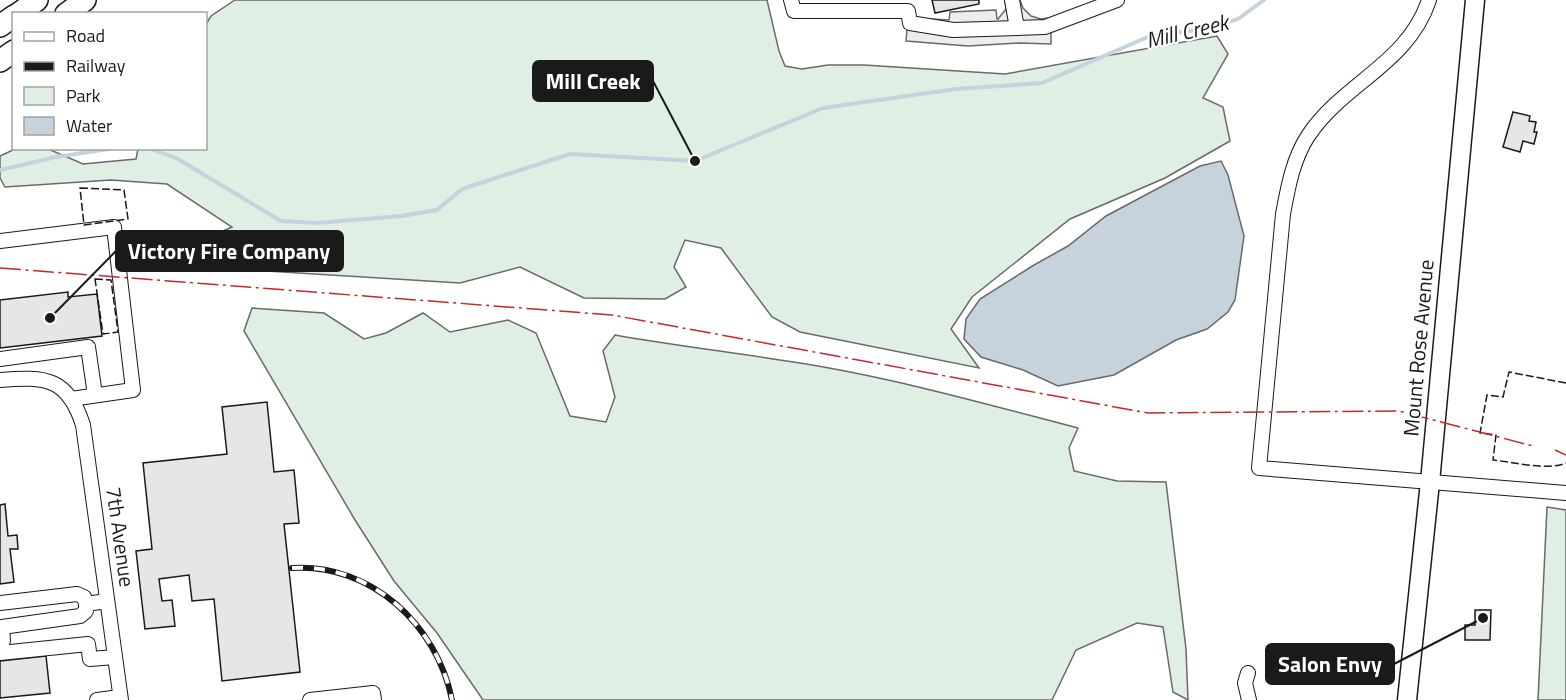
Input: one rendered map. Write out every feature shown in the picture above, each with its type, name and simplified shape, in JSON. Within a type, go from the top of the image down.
[{"type":"highway","points":[[21,12],[37,0]]},
{"type":"highway","points":[[69,12],[85,0]]},
{"type":"main road","name":"Mount Rose Avenue","points":[[1407,700],[1430,482],[1475,0]]},
{"type":"street","points":[[791,0],[794,11],[907,6],[910,23],[953,30],[1046,27],[1117,0]]},
{"type":"street","points":[[1012,0],[1017,27]]},
{"type":"street","points":[[1429,0],[1424,16],[1402,48],[1322,118],[1308,136],[1297,158],[1289,182],[1283,214],[1258,468],[1566,493]]},
{"type":"street","points":[[0,240],[114,227],[134,390],[71,399]]},
{"type":"street","points":[[0,359],[88,347],[95,395]]},
{"type":"street","name":"7th Avenue","points":[[0,380],[26,378],[62,386],[78,410],[83,425],[120,698]]},
{"type":"street","points":[[0,603],[77,594],[84,597],[86,604],[86,611],[80,616],[1,634],[0,612]]},
{"type":"street","points":[[86,604],[107,601]]},
{"type":"street","points":[[0,653],[88,644],[90,659],[115,657]]},
{"type":"street","points":[[1248,673],[1245,684],[1249,700]]},
{"type":"street","points":[[310,700],[374,693],[374,700]]},
{"type":"street","points":[[97,700],[120,698]]},
{"type":"green space","points":[[235,0],[767,0],[779,51],[785,66],[802,69],[828,65],[864,65],[1005,74],[1217,36],[1228,54],[1203,98],[1223,107],[1230,141],[1165,178],[1070,219],[972,297],[951,329],[979,368],[800,332],[772,317],[721,248],[685,240],[674,267],[686,287],[665,299],[584,298],[520,267],[460,283],[250,270],[207,260],[202,240],[232,227],[167,184],[111,180],[5,187],[0,178],[0,156],[13,150],[51,150],[83,164],[136,159],[138,150],[207,150],[207,22],[211,16]]},
{"type":"green space","points":[[252,308],[324,313],[364,339],[386,333],[423,313],[450,332],[508,320],[536,333],[570,416],[606,422],[615,397],[603,351],[615,335],[870,376],[1078,428],[1069,448],[1074,471],[1117,481],[1166,482],[1186,649],[1188,700],[1173,692],[1163,627],[1137,623],[1076,650],[1052,700],[483,700],[437,633],[394,581],[355,520],[244,331]]},
{"type":"green space","points":[[1547,507],[1566,510],[1566,700],[1538,700]]},
{"type":"shaded area","points":[[1005,0],[1020,0],[1023,8],[1031,16],[1041,19],[1048,18],[1051,44],[968,46],[906,41],[907,29],[931,19],[949,20],[950,12],[996,10],[998,19],[1006,9]]},
{"type":"water","points":[[1221,161],[1228,175],[1244,236],[1235,300],[1228,312],[1207,329],[1176,340],[1114,375],[1058,386],[1023,370],[981,357],[964,339],[966,319],[980,299],[1068,246],[1106,216],[1200,166]]},
{"type":"building","points":[[932,0],[979,0],[979,4],[935,13]]},
{"type":"building","points":[[1513,112],[1530,116],[1529,121],[1536,122],[1534,132],[1537,132],[1534,144],[1523,141],[1520,152],[1503,147]]},
{"type":"building","points":[[68,292],[68,297],[97,294],[102,336],[0,348],[0,300]]},
{"type":"building","points":[[267,402],[274,472],[294,470],[299,523],[284,524],[300,672],[222,681],[214,599],[192,601],[189,575],[159,579],[162,601],[172,600],[175,626],[145,629],[136,551],[152,549],[143,463],[227,454],[222,407]]},
{"type":"building","points":[[5,504],[8,536],[17,535],[18,549],[10,549],[14,582],[0,584],[0,505]]},
{"type":"building","points":[[1475,610],[1491,610],[1490,640],[1465,640],[1465,625],[1475,625]]},
{"type":"building","points":[[46,656],[50,693],[0,698],[0,661]]},
{"type":"waterway","name":"Mill Creek","points":[[154,150],[178,159],[281,221],[317,223],[401,216],[437,210],[462,189],[570,154],[695,161],[823,108],[956,89],[1042,83],[1150,36],[1198,30],[1238,19],[1264,0]]},
{"type":"waterway","name":"Mill Creek","points":[[0,170],[56,157],[102,150]]},
{"type":"railway","points":[[292,568],[321,569],[348,576],[373,588],[396,604],[416,624],[432,647],[444,673],[452,700]]},
{"type":"fence","points":[[80,188],[124,190],[128,219],[84,225],[80,188]]},
{"type":"fence","points":[[95,279],[111,280],[118,332],[103,334],[95,279]]},
{"type":"fence","points":[[1566,383],[1509,372],[1503,397],[1487,395],[1480,433],[1496,435],[1493,460],[1540,466],[1566,463]]},
{"type":"power","points":[[0,268],[612,315],[1148,413],[1399,411],[1533,446]]},
{"type":"power","points":[[1555,450],[1566,455]]},
{"type":"place","name":"Mill Creek","points":[[695,161]]},
{"type":"place","name":"Victory Fire Company","points":[[50,318]]},
{"type":"place","name":"Salon Envy","points":[[1483,618]]}]
